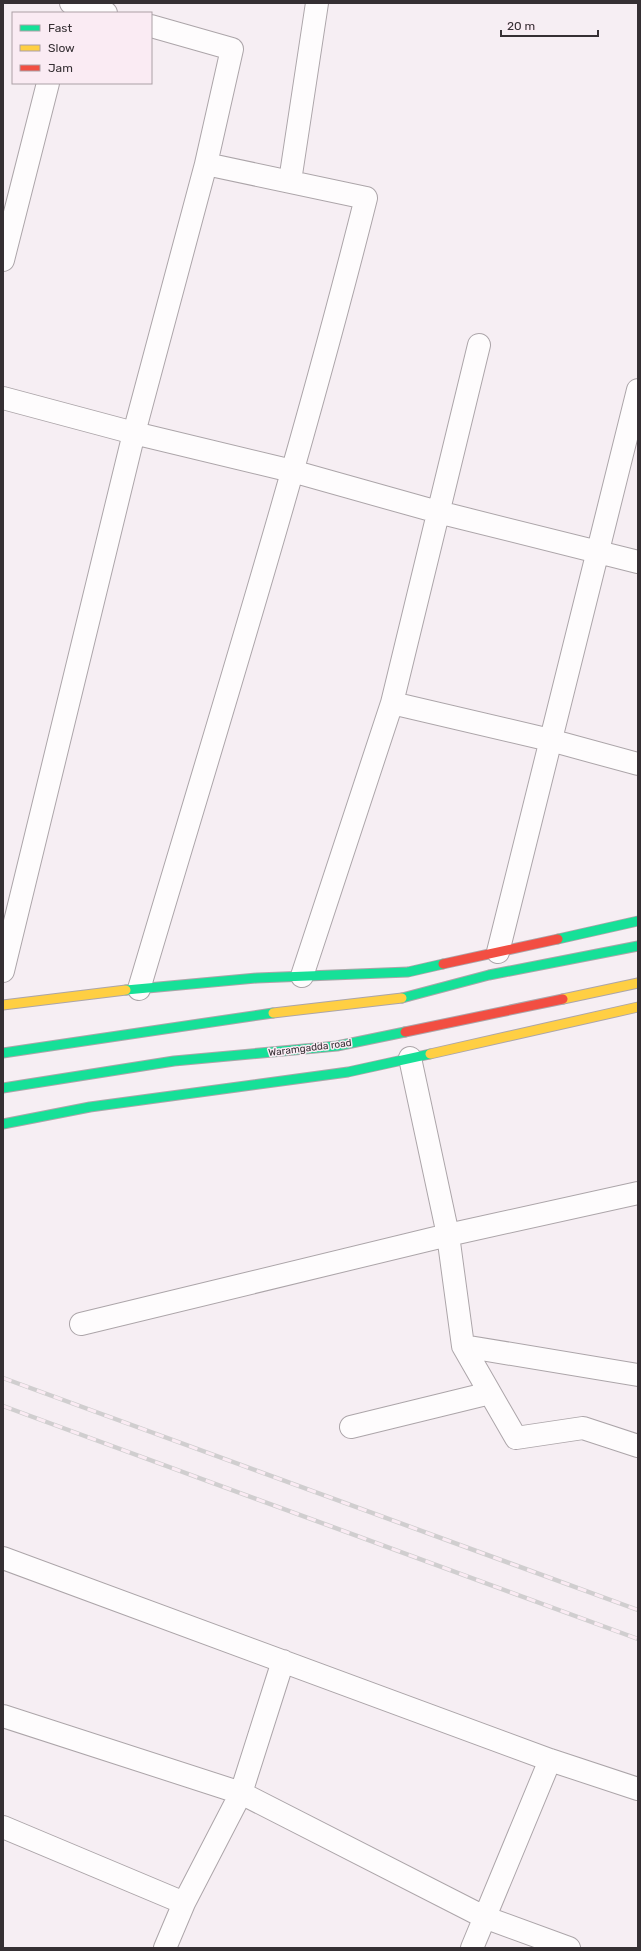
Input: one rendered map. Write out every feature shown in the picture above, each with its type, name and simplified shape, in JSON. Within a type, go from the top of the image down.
[{"type":"street","points":[[70,3],[102,12]]},
{"type":"street","points":[[290,181],[317,3]]},
{"type":"street","points":[[3,971],[134,433],[206,164],[232,49],[152,26]]},
{"type":"street","points":[[3,260],[48,84]]},
{"type":"street","points":[[139,989],[292,471],[366,198],[206,164]]},
{"type":"street","points":[[302,976],[392,703],[479,345]]},
{"type":"street","points":[[498,952],[638,390]]},
{"type":"street","points":[[3,398],[134,433],[292,471],[438,512],[638,562]]},
{"type":"street","points":[[392,703],[550,740],[638,764]]},
{"type":"street","points":[[3,1005],[139,989],[257,978],[408,972],[638,921]]},
{"type":"street","points":[[3,1053],[290,1011],[400,999],[489,975],[638,946]]},
{"type":"street","name":"Waramgadda road","points":[[3,1088],[174,1062],[337,1046],[638,983]]},
{"type":"street","points":[[3,1124],[90,1107],[348,1072],[638,1008]]},
{"type":"street","points":[[410,1058],[448,1235],[462,1346],[516,1438],[583,1428],[638,1446]]},
{"type":"street","points":[[82,1324],[448,1235],[638,1193]]},
{"type":"street","points":[[462,1346],[638,1375]]},
{"type":"street","points":[[351,1427],[490,1393]]},
{"type":"street","points":[[3,1558],[550,1760],[638,1789]]},
{"type":"street","points":[[165,1948],[184,1903],[240,1793],[283,1661]]},
{"type":"street","points":[[3,1716],[240,1793],[484,1917],[569,1948]]},
{"type":"street","points":[[472,1948],[550,1760]]},
{"type":"street","points":[[3,1827],[184,1903]]},
{"type":"railway","points":[[3,1378],[638,1610]]},
{"type":"railway","points":[[3,1406],[638,1639]]},
{"type":"traffic: fast","points":[[558,939],[638,921]]},
{"type":"traffic: fast","points":[[402,998],[489,975],[638,946]]},
{"type":"traffic: fast","points":[[126,990],[257,978],[408,972],[443,964]]},
{"type":"traffic: fast","points":[[3,1053],[273,1013]]},
{"type":"traffic: fast","points":[[3,1088],[174,1061],[337,1046],[405,1032]]},
{"type":"traffic: fast","points":[[3,1124],[90,1107],[348,1072],[430,1054]]},
{"type":"traffic: slow","points":[[563,999],[638,983]]},
{"type":"traffic: slow","points":[[3,1005],[126,990]]},
{"type":"traffic: slow","points":[[273,1013],[402,998]]},
{"type":"traffic: slow","points":[[430,1054],[638,1007]]},
{"type":"traffic: jam","points":[[443,964],[558,939]]},
{"type":"traffic: jam","points":[[405,1032],[563,999]]}]
